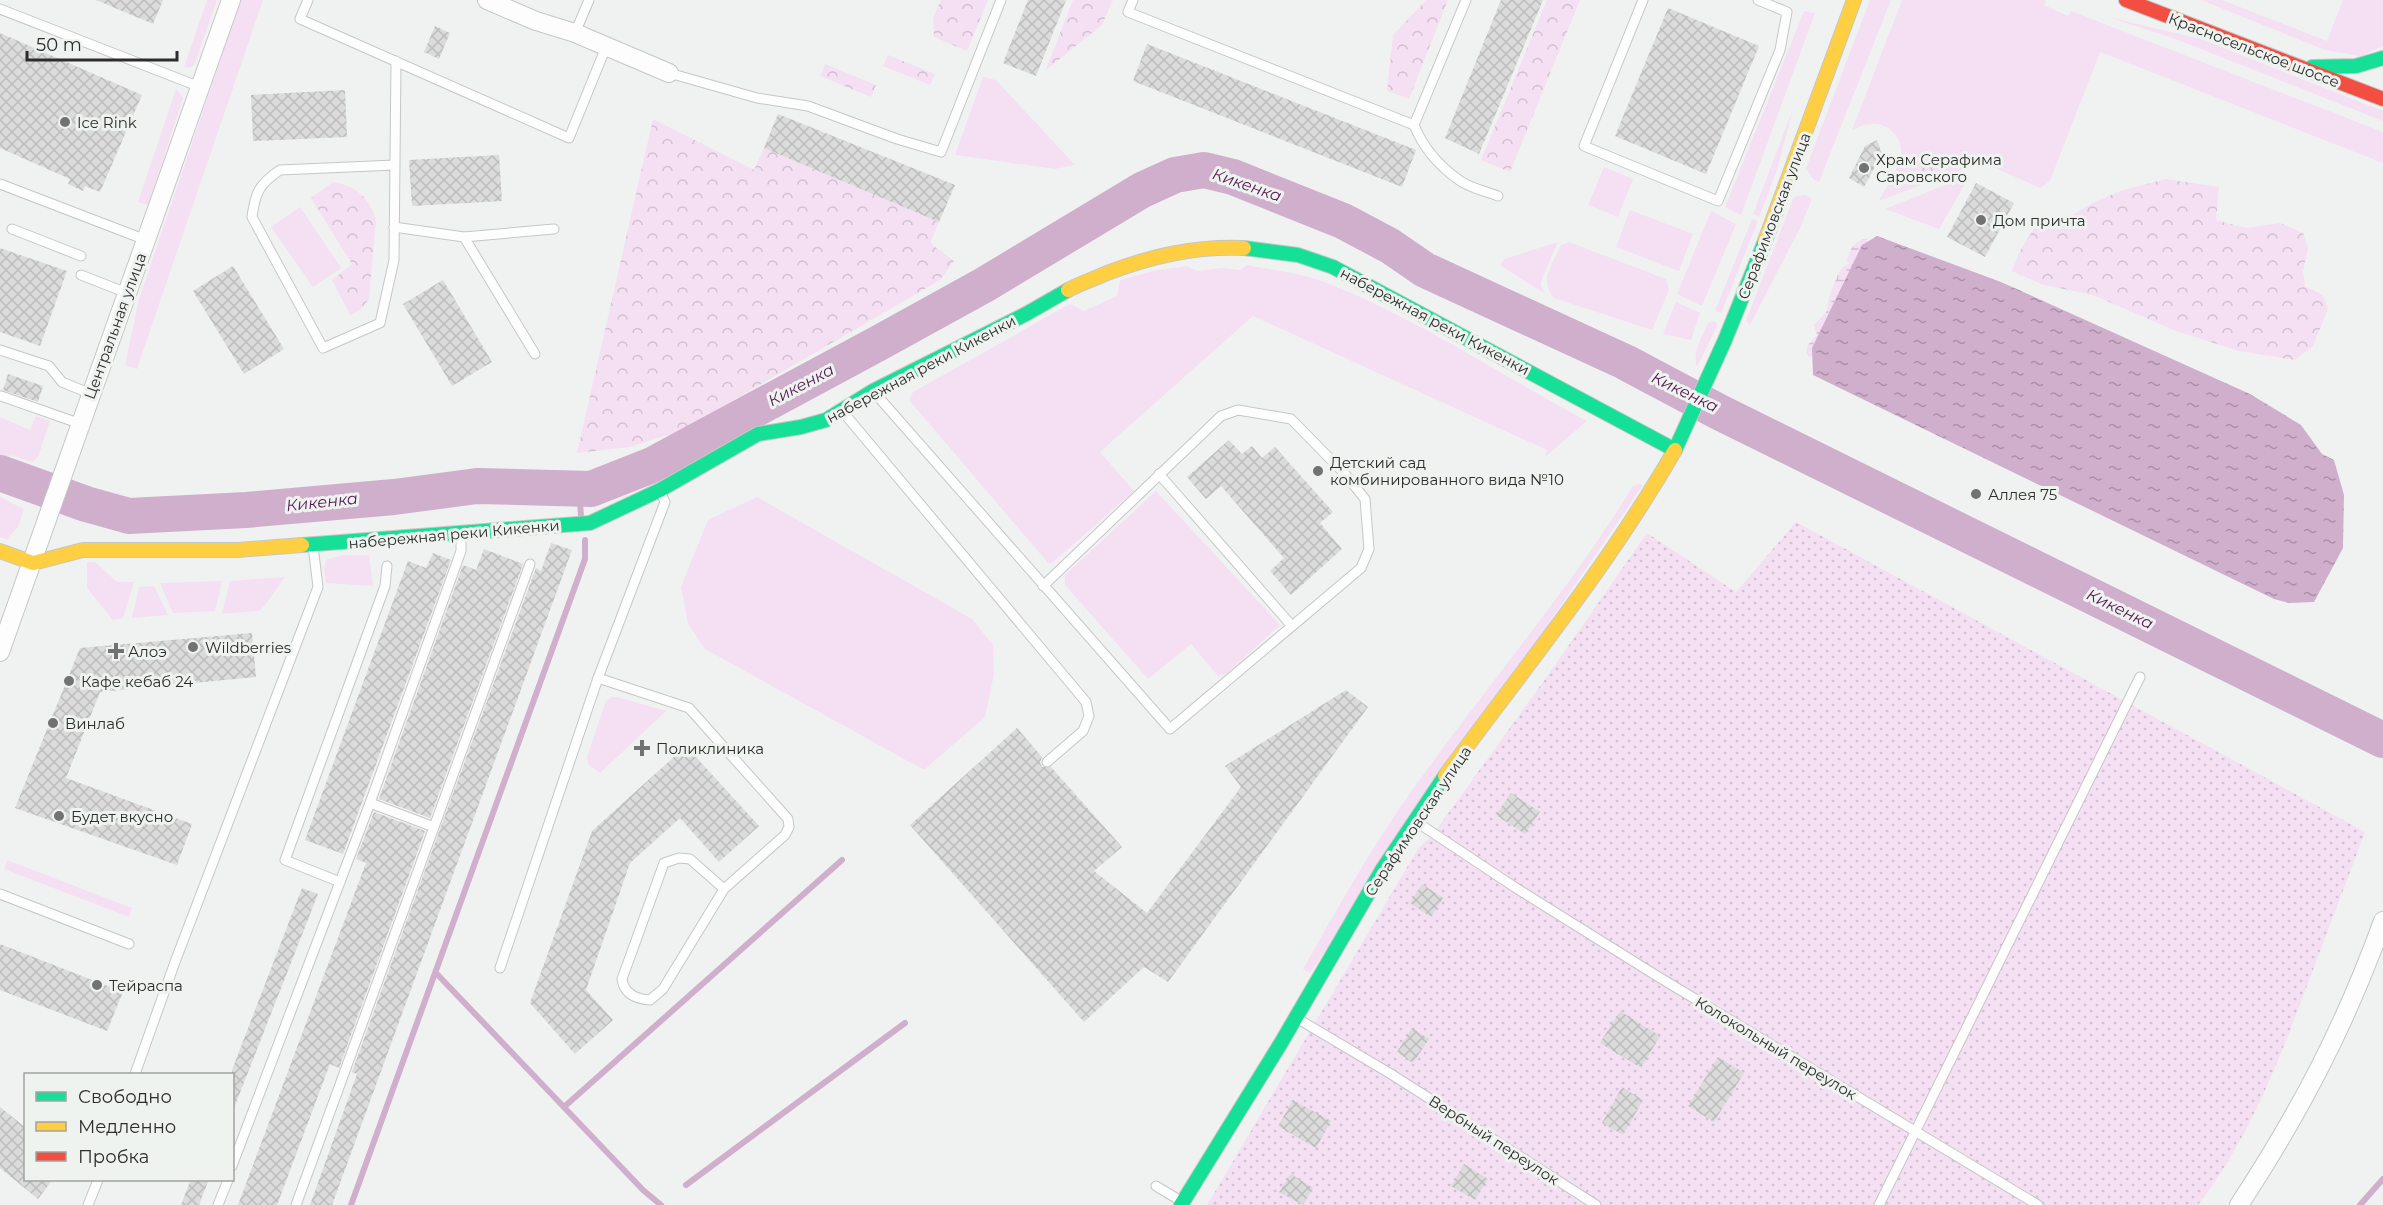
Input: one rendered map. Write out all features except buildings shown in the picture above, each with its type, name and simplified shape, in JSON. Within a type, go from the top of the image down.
[{"type":"street","name":"Центральная улица","points":[[0,652],[231,0]]},
{"type":"street","points":[[487,0],[536,21],[575,33],[669,73]]},
{"type":"street","name":"Серафимовская улица","points":[[1182,1204],[1296,1017],[1355,914],[1414,820],[1607,559],[1651,494],[1709,375],[1792,180],[1854,0]]},
{"type":"street","name":"Красносельское шоссе","points":[[2126,0],[2383,99]]},
{"type":"street","points":[[2300,67],[2356,66],[2383,58]]},
{"type":"street","name":"набережная реки Кикенки","points":[[33,563],[82,550],[238,550],[590,523],[660,490],[758,434],[801,427],[826,420],[873,391],[1026,314],[1075,286],[1119,268],[1169,253],[1213,247],[1298,255],[1333,267],[1674,450]]},
{"type":"street","points":[[0,551],[33,563]]},
{"type":"street","points":[[2239,1205],[2280,1143],[2325,1061],[2354,1000],[2383,921]]},
{"type":"lane","points":[[308,0],[300,19],[569,138],[606,47]]},
{"type":"lane","points":[[575,33],[589,0]]},
{"type":"lane","points":[[669,73],[758,98],[808,106],[897,139],[941,152],[1000,0]]},
{"type":"lane","points":[[1133,0],[1128,12],[1414,125]]},
{"type":"lane","points":[[1466,0],[1414,125],[1420,140],[1434,157],[1460,181],[1498,196]]},
{"type":"lane","points":[[1643,0],[1584,146],[1718,201],[1780,50],[1787,12],[1758,0]]},
{"type":"lane","points":[[0,9],[200,87]]},
{"type":"lane","points":[[395,165],[280,170],[265,180],[254,197],[252,217],[323,348],[380,323],[394,260],[394,227],[395,165],[396,61]]},
{"type":"lane","points":[[0,184],[146,240]]},
{"type":"lane","points":[[394,227],[464,237],[554,229]]},
{"type":"lane","points":[[12,229],[81,256]]},
{"type":"lane","points":[[464,237],[535,354]]},
{"type":"lane","points":[[81,275],[127,292]]},
{"type":"lane","points":[[0,350],[49,366],[62,382],[91,394]]},
{"type":"lane","points":[[873,391],[1043,586],[1170,729],[1361,568],[1369,549],[1365,499],[1345,474],[1291,419],[1238,410],[1221,416],[1043,586]]},
{"type":"lane","points":[[1,396],[81,424]]},
{"type":"lane","points":[[842,410],[1086,702],[1089,716],[1083,731],[1047,762]]},
{"type":"lane","points":[[1159,474],[1292,626]]},
{"type":"lane","points":[[500,968],[598,678],[665,502],[660,490]]},
{"type":"lane","points":[[234,1161],[370,803],[461,551],[461,532]]},
{"type":"lane","points":[[135,1073],[318,588],[313,546]]},
{"type":"lane","points":[[296,1205],[530,564]]},
{"type":"lane","points":[[340,882],[285,860],[385,586],[387,566]]},
{"type":"lane","points":[[1879,1205],[2140,677]]},
{"type":"lane","points":[[598,678],[689,708],[788,819],[789,827],[785,835],[724,890],[663,989],[650,1000],[639,999],[628,993],[623,987],[622,979],[664,863],[679,858],[690,859],[724,890]]},
{"type":"lane","points":[[370,803],[434,827]]},
{"type":"lane","name":"Колокольный переулок","points":[[1414,820],[1516,888],[1666,982],[2038,1205]]},
{"type":"lane","points":[[0,894],[129,944]]},
{"type":"lane","name":"Вербный переулок","points":[[1296,1017],[1392,1074],[1596,1205]]},
{"type":"lane","points":[[88,1205],[97,1181]]},
{"type":"lane","points":[[218,1205],[227,1181]]},
{"type":"lane","points":[[1156,1186],[1182,1204]]},
{"type":"green space","points":[[207,0],[217,0],[195,63],[192,67],[184,67]]},
{"type":"green space","points":[[241,0],[263,0],[137,369],[125,365],[139,299]]},
{"type":"green space","points":[[941,0],[988,0],[967,51],[934,37],[933,18]]},
{"type":"green space","points":[[1073,0],[1113,0],[1102,25],[1045,71]]},
{"type":"green space","points":[[1426,0],[1448,0],[1409,99],[1387,91],[1393,35]]},
{"type":"green space","points":[[1547,0],[1580,0],[1510,172],[1481,160]]},
{"type":"green space","points":[[1870,0],[1891,0],[1819,182],[1813,179],[1806,168]]},
{"type":"green space","points":[[1902,0],[2044,0],[2046,1],[2044,5],[2068,16],[2071,11],[2383,132],[2383,163],[2100,52],[2050,181],[2040,188],[1975,159],[1970,167],[1879,201],[1898,165],[1901,153],[1899,141],[1892,131],[1882,125],[1868,124],[1852,130]]},
{"type":"green space","points":[[2201,0],[2222,0],[2327,41],[2343,0],[2383,0],[2383,46],[2360,56],[2325,50]]},
{"type":"green space","points":[[1804,11],[1815,13],[1741,215],[1725,207]]},
{"type":"green space","points":[[2108,17],[2201,39],[2383,111],[2383,121],[2178,40]]},
{"type":"green space","points":[[888,55],[935,74],[930,85],[883,66]]},
{"type":"green space","points":[[825,64],[876,85],[871,97],[820,76]]},
{"type":"green space","points":[[983,77],[996,80],[1075,165],[1055,169],[955,155]]},
{"type":"green space","points":[[176,89],[183,98],[148,205],[138,202]]},
{"type":"green space","points":[[1793,109],[1777,170],[1759,217],[1753,214]]},
{"type":"green space","points":[[653,119],[754,170],[764,148],[939,222],[930,243],[954,261],[940,280],[680,431],[630,447],[577,453]]},
{"type":"green space","points":[[1931,151],[1955,163],[1950,173],[1936,178],[1921,171]]},
{"type":"green space","points":[[1604,167],[1633,179],[1618,217],[1588,205]]},
{"type":"green space","points":[[1970,175],[1939,229],[1885,209]]},
{"type":"green space","points":[[2166,179],[2219,187],[2216,220],[2246,228],[2280,223],[2303,233],[2308,249],[2303,271],[2305,286],[2323,295],[2328,309],[2313,346],[2295,360],[2239,351],[2176,331],[2093,295],[2044,285],[2012,271],[2020,251],[2041,217],[2066,219],[2094,202],[2123,190]]},
{"type":"green space","points":[[333,182],[348,186],[360,194],[370,205],[376,220],[369,299],[360,310],[350,315],[332,280],[352,264],[311,198]]},
{"type":"green space","points":[[1806,195],[1812,199],[1800,228],[1750,325],[1746,321],[1793,199],[1796,196]]},
{"type":"green space","points":[[300,207],[341,268],[313,287],[271,227]]},
{"type":"green space","points":[[1630,210],[1693,234],[1679,271],[1616,247]]},
{"type":"green space","points":[[1711,211],[1736,224],[1702,306],[1677,294]]},
{"type":"green space","points":[[1752,219],[1758,221],[1721,313],[1715,311]]},
{"type":"green space","points":[[1863,239],[1867,239],[1869,247],[1816,356],[1809,357],[1806,352],[1808,345],[1817,335],[1814,325],[1827,311],[1829,297],[1839,272],[1843,266],[1849,264],[1847,260],[1851,250]]},
{"type":"green space","points":[[1558,242],[1542,279],[1541,285],[1545,294],[1500,265],[1504,259]]},
{"type":"green space","points":[[1569,242],[1666,279],[1669,290],[1652,330],[1554,298],[1548,285],[1548,272],[1561,245]]},
{"type":"green space","points":[[1247,265],[1311,277],[1354,294],[1422,328],[1587,421],[1545,457],[1547,450],[1253,316],[1100,452],[1134,491],[1052,563],[1048,563],[909,400],[913,392],[1070,304],[1084,311],[1117,296],[1120,280],[1153,271],[1186,266],[1197,271],[1222,268],[1240,270]]},
{"type":"green space","points":[[1676,302],[1700,313],[1691,340],[1663,334]]},
{"type":"green space","points":[[1714,321],[1718,324],[1697,367],[1698,345],[1708,323]]},
{"type":"green space","points":[[36,416],[50,421],[38,457],[32,462],[10,455],[8,459],[0,456],[0,417],[30,430]]},
{"type":"green space","points":[[1643,485],[1310,973],[1303,969],[1362,866],[1401,806],[1579,568],[1633,486]]},
{"type":"green space","points":[[1156,491],[1280,625],[1226,674],[1218,676],[1191,644],[1148,679],[1065,585],[1065,575]]},
{"type":"green space","points":[[0,497],[24,509],[18,527],[7,539],[0,537]]},
{"type":"green space","points":[[757,497],[972,619],[993,645],[994,674],[985,717],[924,770],[705,649],[688,624],[681,587],[708,520]]},
{"type":"green space","points":[[1796,522],[2365,832],[2293,1022],[2259,1104],[2231,1156],[2198,1205],[1207,1205],[1418,849],[1434,833],[1647,533],[1736,592]]},
{"type":"green space","points":[[343,555],[369,555],[373,586],[326,583],[324,571],[326,560]]},
{"type":"green space","points":[[87,562],[95,562],[117,582],[134,582],[123,618],[113,620],[87,588]]},
{"type":"green space","points":[[285,577],[259,611],[222,614],[230,581]]},
{"type":"green space","points":[[222,581],[215,611],[173,613],[160,583]]},
{"type":"green space","points":[[154,586],[168,615],[132,618],[139,587]]},
{"type":"green space","points":[[611,697],[666,711],[600,773],[588,764],[587,757],[606,701]]},
{"type":"green space","points":[[7,860],[132,908],[129,917],[4,869]]},
{"type":"water","points":[[1877,236],[2001,282],[2250,394],[2301,425],[2322,454],[2334,460],[2344,495],[2343,548],[2314,602],[2289,603],[2274,599],[1813,375],[1812,348],[1862,245]]},
{"type":"water","points":[[1650,362],[1664,370],[1655,393],[1647,394],[1635,387],[1641,373]]},
{"type":"waterway","name":"Кикенка","points":[[0,473],[86,504],[129,516],[246,510],[394,497],[477,486],[591,489],[652,465],[877,344],[984,285],[1142,190],[1175,175],[1204,170],[1233,177],[1343,221],[1390,246],[1425,270],[1625,362],[1719,412],[2383,740]]},
{"type":"waterway","points":[[1713,423],[1719,412]]},
{"type":"waterway","points":[[579,490],[581,516]]},
{"type":"waterway","points":[[351,1205],[585,559],[585,540]]},
{"type":"waterway","points":[[564,1107],[842,860]]},
{"type":"waterway","points":[[436,973],[643,1190],[661,1205]]},
{"type":"waterway","points":[[686,1185],[905,1023]]},
{"type":"waterway","points":[[2360,1205],[2383,1179]]},
{"type":"traffic: fast","points":[[2312,67],[2356,66],[2383,58]]},
{"type":"traffic: fast","points":[[1244,248],[1298,255],[1333,267],[1675,450],[1725,340],[1765,241]]},
{"type":"traffic: fast","points":[[302,545],[590,523],[660,490],[758,434],[801,427],[826,420],[873,391],[1026,314],[1068,290]]},
{"type":"traffic: fast","points":[[1181,1205],[1281,1043],[1382,870],[1445,776]]},
{"type":"traffic: slow","points":[[1765,241],[1854,0]]},
{"type":"traffic: slow","points":[[1068,290],[1107,273],[1157,257],[1208,249],[1244,248]]},
{"type":"traffic: slow","points":[[1445,776],[1622,535],[1675,450]]},
{"type":"traffic: slow","points":[[0,551],[33,563],[83,550],[238,550],[302,545]]},
{"type":"traffic: jam","points":[[2126,0],[2383,99]]},
{"type":"place","name":"Ice Rink","points":[[65,122]]},
{"type":"place","name":"Храм Серафима Саровского","points":[[1864,168]]},
{"type":"place","name":"Дом причта","points":[[1981,220]]},
{"type":"place","name":"Детский сад комбинированного вида №10","points":[[1318,471]]},
{"type":"place","name":"Аллея 75","points":[[1976,494]]},
{"type":"place","name":"Wildberries","points":[[193,647]]},
{"type":"place","name":"Алоэ","points":[[116,651]]},
{"type":"place","name":"Кафе кебаб 24","points":[[69,681]]},
{"type":"place","name":"Винлаб","points":[[53,723]]},
{"type":"place","name":"Поликлиника","points":[[642,748]]},
{"type":"place","name":"Будет вкусно","points":[[59,816]]},
{"type":"place","name":"Тейраспа","points":[[97,985]]}]
